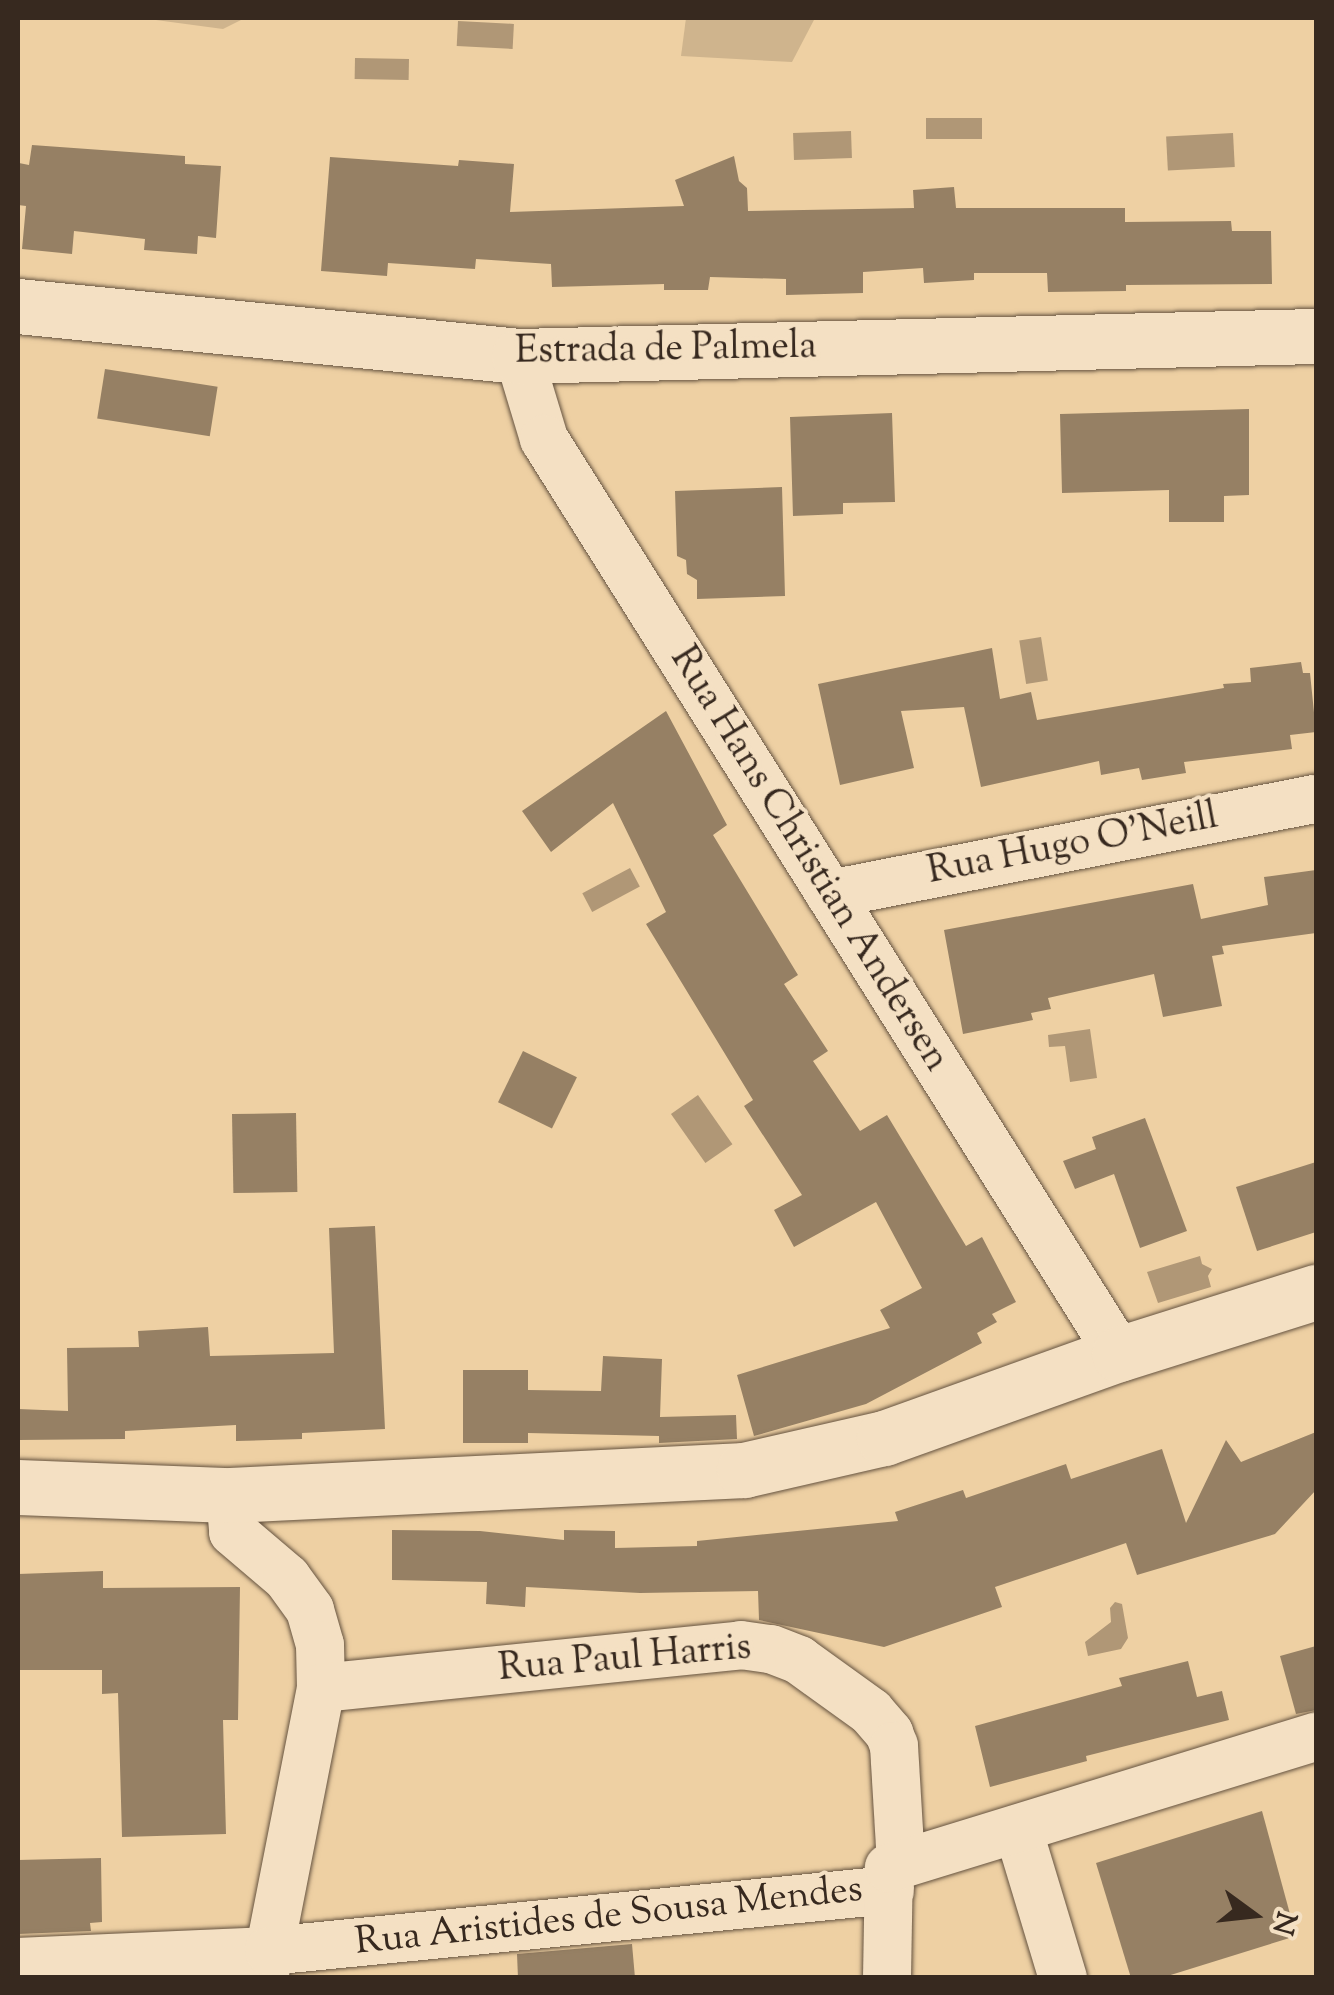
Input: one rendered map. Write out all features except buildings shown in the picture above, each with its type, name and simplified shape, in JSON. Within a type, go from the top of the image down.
[{"type":"street","name":"Estrada de Palmela","points":[[18,306],[520,356],[1316,336]]},
{"type":"street","name":"Rua Hans Christian Andersen","points":[[520,356],[544,440],[1119,1354]]},
{"type":"street","name":"Rua Hugo O'Neill","points":[[830,894],[1316,799]]},
{"type":"street","points":[[18,1487],[230,1496],[744,1470],[884,1438],[1119,1354],[1316,1292]]},
{"type":"street","points":[[230,1496],[234,1532],[287,1578],[310,1610],[320,1645],[321,1688],[267,1964]]},
{"type":"street","name":"Rua Paul Harris","points":[[321,1688],[741,1645],[771,1649],[814,1671],[871,1712],[889,1733],[894,1746],[887,1978]]},
{"type":"street","name":"Rua Aristides de Sousa Mendes","points":[[18,1962],[267,1964],[893,1874],[1018,1829],[1316,1737]]},
{"type":"street","points":[[1018,1829],[1064,1978]]},
{"type":"shaded area","points":[[141,18],[245,18],[223,29]]},
{"type":"shaded area","points":[[686,18],[815,18],[792,62],[681,56]]},
{"type":"shaded area","points":[[458,21],[514,24],[513,49],[457,46]]},
{"type":"shaded area","points":[[355,58],[409,59],[409,80],[355,79]]},
{"type":"shaded area","points":[[926,118],[982,118],[982,139],[926,139]]},
{"type":"shaded area","points":[[851,131],[852,158],[794,160],[793,133]]},
{"type":"shaded area","points":[[1233,133],[1235,167],[1168,170],[1166,137]]},
{"type":"shaded area","points":[[1041,637],[1048,680],[1026,684],[1019,640]]},
{"type":"shaded area","points":[[630,868],[640,887],[592,912],[582,893]]},
{"type":"shaded area","points":[[1090,1029],[1097,1078],[1070,1082],[1065,1046],[1049,1047],[1048,1035]]},
{"type":"shaded area","points":[[698,1095],[732,1144],[705,1163],[671,1114]]},
{"type":"shaded area","points":[[1200,1256],[1202,1264],[1212,1269],[1208,1276],[1211,1287],[1158,1303],[1147,1272]]},
{"type":"shaded area","points":[[1115,1602],[1122,1604],[1128,1638],[1121,1649],[1088,1656],[1085,1642],[1111,1622],[1110,1608]]}]
